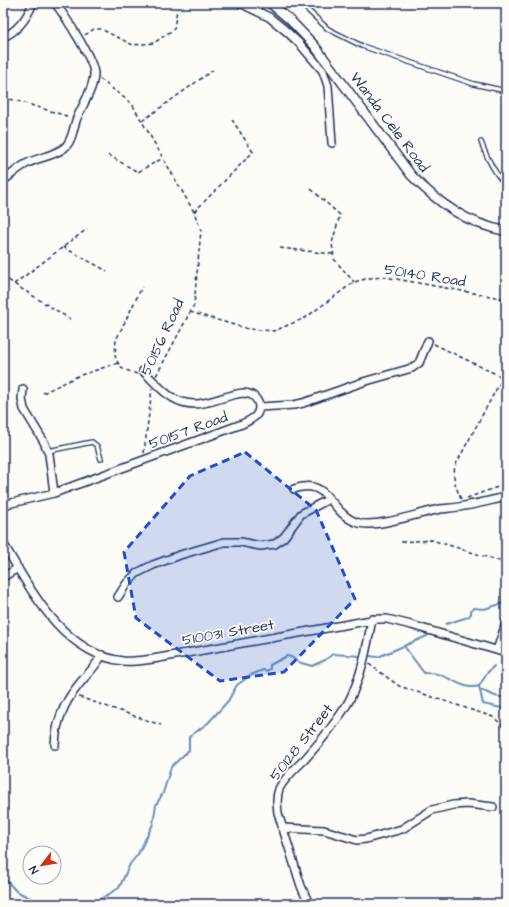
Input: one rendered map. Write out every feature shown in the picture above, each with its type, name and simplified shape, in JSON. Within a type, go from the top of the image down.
[{"type":"street","points":[[3,37],[22,24],[33,3]]},
{"type":"street","points":[[3,181],[24,164],[58,152],[66,147],[69,143],[76,119],[90,91],[94,74],[90,61],[56,3]]},
{"type":"street","points":[[240,3],[269,17],[285,30],[299,43],[323,71],[328,86],[332,143]]},
{"type":"street","name":"Wanda Cele Road","points":[[270,3],[290,20],[314,45],[411,175],[426,191],[443,205],[467,219],[506,231]]},
{"type":"street","points":[[142,373],[154,381],[170,396],[183,402],[202,403],[236,395],[248,394],[257,400],[259,407],[294,405],[363,382],[412,368],[419,363],[428,341]]},
{"type":"street","points":[[23,389],[22,399],[24,409],[36,427],[48,451],[54,493]]},
{"type":"street","name":"50157 Road","points":[[143,460],[253,419],[256,416],[259,407]]},
{"type":"street","points":[[3,505],[54,493],[143,460]]},
{"type":"street","points":[[294,489],[312,486],[321,491],[344,516],[361,524],[382,522],[506,497]]},
{"type":"street","points":[[118,597],[126,583],[137,573],[180,554],[224,542],[241,542],[260,546],[275,544],[284,537],[301,514],[329,499]]},
{"type":"street","name":"510031 Street","points":[[3,543],[37,599],[51,618],[68,635],[85,647],[102,655],[124,661],[140,661],[372,619],[387,618],[506,653]]},
{"type":"street","points":[[3,577],[18,568]]},
{"type":"street","name":"50128 Street","points":[[309,904],[301,886],[282,828],[277,806],[278,794],[280,788],[330,730],[348,702],[364,661],[372,619]]},
{"type":"street","points":[[497,650],[506,623]]},
{"type":"street","points":[[55,745],[59,717],[71,694],[96,665],[102,655]]},
{"type":"street","points":[[282,828],[324,830],[357,840],[402,829],[432,810],[453,805],[468,804],[493,807]]},
{"type":"lane","points":[[300,3],[328,29],[362,46],[474,84],[506,91]]},
{"type":"lane","points":[[481,142],[490,164],[496,174],[506,184]]},
{"type":"lane","points":[[48,451],[92,442],[97,446],[101,460]]},
{"type":"path","points":[[78,40],[94,29],[101,29],[133,45],[154,43],[174,29],[177,9]]},
{"type":"path","points":[[142,121],[213,70]]},
{"type":"path","name":"50156 Road","points":[[94,74],[132,104],[194,212],[201,230],[194,305],[154,381],[143,460]]},
{"type":"path","points":[[3,100],[9,99],[18,101],[76,119]]},
{"type":"path","points":[[194,212],[254,152],[231,118]]},
{"type":"path","points":[[108,155],[138,172],[162,158]]},
{"type":"path","points":[[311,189],[340,215],[332,243],[334,259],[354,282]]},
{"type":"path","points":[[14,284],[87,229]]},
{"type":"path","points":[[63,247],[107,271]]},
{"type":"path","points":[[280,248],[333,254]]},
{"type":"path","points":[[3,276],[70,319]]},
{"type":"path","name":"50140 Road","points":[[190,312],[248,329],[274,331],[305,318],[354,282],[370,278],[385,277],[506,299]]},
{"type":"path","points":[[142,287],[116,340],[115,356],[118,363],[124,369],[142,373]]},
{"type":"path","points":[[428,341],[505,377],[453,472],[461,500],[506,484]]},
{"type":"path","points":[[43,393],[78,376],[118,363]]},
{"type":"path","points":[[401,542],[432,540],[506,563]]},
{"type":"path","points":[[364,661],[399,686],[493,717],[506,728]]},
{"type":"path","points":[[71,694],[161,725]]},
{"type":"path","points":[[3,702],[8,702]]},
{"type":"highlighted area","points":[[245,452],[316,510],[355,599],[284,672],[220,681],[136,618],[124,552],[190,476]]},
{"type":"waterway","points":[[446,624],[468,617],[473,608],[484,609],[504,603]]},
{"type":"waterway","points":[[370,656],[378,657],[427,636]]},
{"type":"waterway","points":[[404,646],[424,673],[434,673],[468,687],[479,686],[494,666]]},
{"type":"waterway","points":[[3,879],[6,880],[16,891],[36,901],[62,899],[76,902],[97,901],[119,888],[130,864],[138,854],[153,824],[156,805],[163,793],[171,767],[189,750],[189,737],[208,723],[228,701],[237,685],[251,675],[270,669],[270,665],[287,656],[298,662],[312,666],[325,660],[333,654],[361,656]]},
{"type":"waterway","points":[[479,686],[483,704],[506,709]]},
{"type":"waterway","points":[[481,690],[495,696],[506,698]]}]
